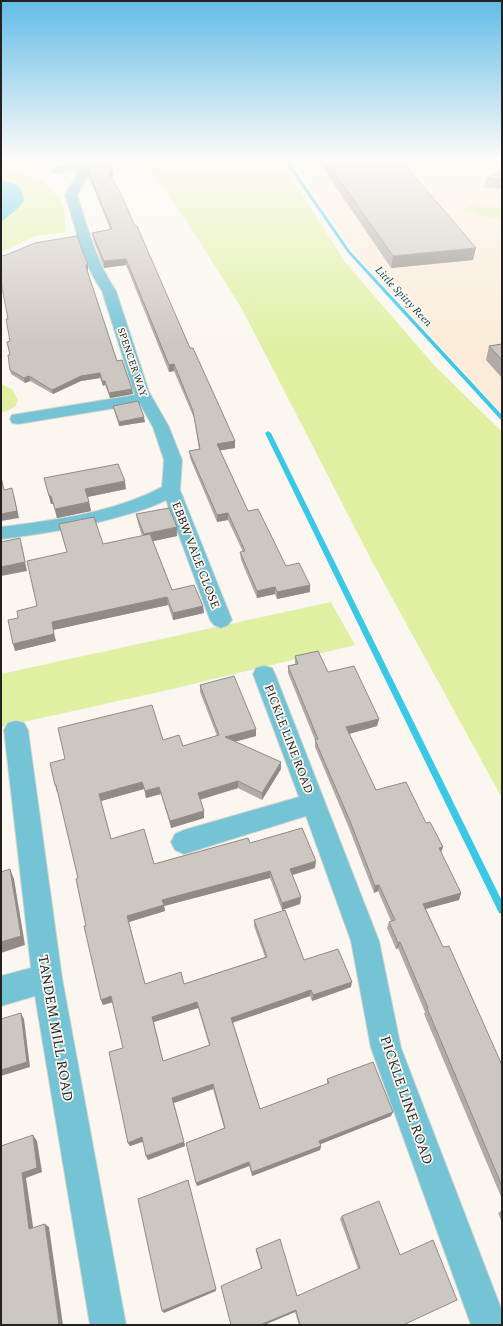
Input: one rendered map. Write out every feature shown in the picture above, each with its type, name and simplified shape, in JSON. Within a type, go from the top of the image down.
[{"type":"street","name":"SPENCER WAY","points":[[79,221],[98,277],[109,291],[141,392],[161,427],[173,460],[171,490]]},
{"type":"street","points":[[18,419],[145,398]]},
{"type":"street","points":[[1,533],[44,528],[104,515],[148,502],[171,490]]},
{"type":"street","name":"EBBW VALE CLOSE","points":[[171,490],[221,620]]},
{"type":"street","name":"PICKLE LINE ROAD","points":[[264,674],[366,941],[386,1048],[490,1325]]},
{"type":"street","name":"TANDEM MILL ROAD","points":[[16,730],[47,978],[108,1325]]},
{"type":"street","name":"PICKLE LINE ROAD","points":[[184,842],[314,803]]},
{"type":"street","points":[[1,991],[47,978]]},
{"type":"shaded area","points":[[333,221],[502,221],[502,414],[358,257]]},
{"type":"green space","points":[[1,221],[65,221],[66,232],[35,236],[1,252]]},
{"type":"green space","points":[[186,221],[319,221],[345,262],[433,364],[502,432],[502,798],[373,563],[242,309]]},
{"type":"green space","points":[[1,384],[12,389],[18,400],[15,407],[1,413]]},
{"type":"green space","points":[[331,602],[355,645],[172,689],[1,727],[1,674]]},
{"type":"building","points":[[109,221],[133,221],[135,226],[137,226],[190,348],[193,348],[235,441],[217,444],[248,511],[258,509],[286,566],[299,563],[310,585],[277,592],[275,587],[257,591],[240,552],[245,551],[228,513],[217,515],[189,451],[200,449],[193,411],[174,364],[169,365],[126,259],[104,261],[92,233],[112,229]]},
{"type":"building","points":[[368,221],[453,221],[476,248],[393,256]]},
{"type":"building","points":[[77,236],[88,265],[86,265],[87,270],[117,361],[122,360],[132,389],[109,393],[105,381],[102,381],[100,373],[81,376],[52,390],[29,376],[24,378],[10,370],[8,355],[10,355],[7,342],[10,341],[6,319],[8,319],[1,282],[1,256],[35,243]]},
{"type":"building","points":[[502,344],[502,360],[489,346]]},
{"type":"building","points":[[138,401],[144,417],[119,422],[113,406]]},
{"type":"building","points":[[118,464],[125,481],[85,489],[89,502],[55,509],[51,496],[49,496],[44,478]]},
{"type":"building","points":[[1,477],[4,490],[12,488],[17,511],[1,514]]},
{"type":"building","points":[[169,508],[177,527],[144,534],[136,514]]},
{"type":"building","points":[[94,517],[103,544],[150,534],[172,590],[194,585],[203,606],[173,613],[167,597],[52,622],[54,634],[13,644],[8,620],[18,618],[17,611],[37,606],[27,561],[67,552],[59,524]]},
{"type":"building","points":[[20,538],[25,562],[1,567],[1,542]]},
{"type":"building","points":[[318,651],[328,672],[354,666],[379,719],[346,727],[376,790],[406,782],[426,823],[430,822],[443,847],[439,848],[461,893],[423,904],[443,947],[449,946],[502,1065],[502,1186],[400,942],[398,943],[389,922],[395,920],[379,885],[375,886],[350,821],[315,740],[318,739],[288,666],[298,664],[295,656]]},
{"type":"building","points":[[234,676],[256,729],[225,737],[281,762],[262,793],[238,781],[198,793],[204,811],[170,821],[159,787],[145,791],[142,782],[99,794],[111,839],[144,829],[154,864],[248,838],[250,843],[302,828],[316,861],[290,869],[301,897],[282,903],[270,871],[162,900],[164,905],[127,916],[145,984],[181,972],[184,984],[267,957],[254,920],[285,910],[304,960],[338,949],[352,982],[313,995],[311,990],[231,1018],[260,1109],[329,1083],[327,1079],[373,1062],[393,1112],[319,1141],[321,1146],[252,1172],[249,1162],[196,1183],[186,1143],[225,1128],[213,1084],[172,1098],[184,1142],[146,1156],[142,1137],[128,1143],[109,1052],[123,1048],[111,996],[101,1000],[84,926],[86,926],[76,879],[78,878],[50,763],[65,759],[58,728],[152,705],[163,740],[179,735],[183,746],[219,735],[200,685]],"holes":[[[197,1002],[210,1045],[163,1061],[152,1017]]]},
{"type":"building","points":[[10,869],[21,936],[1,942],[1,872]]},
{"type":"building","points":[[21,1013],[27,1062],[1,1070],[1,1019]]},
{"type":"building","points":[[33,1135],[37,1168],[22,1173],[29,1229],[45,1224],[59,1325],[1,1325],[1,1146]]},
{"type":"building","points":[[188,1180],[216,1289],[162,1311],[138,1199]]},
{"type":"building","points":[[379,1201],[400,1255],[433,1240],[457,1300],[403,1325],[300,1325],[296,1310],[260,1325],[231,1325],[221,1286],[262,1268],[256,1249],[280,1239],[297,1296],[360,1268],[342,1216]]},
{"type":"waterway","name":"Little Spitty Reen","points":[[328,221],[349,252],[502,418]]},
{"type":"waterway","points":[[268,433],[502,910]]}]
